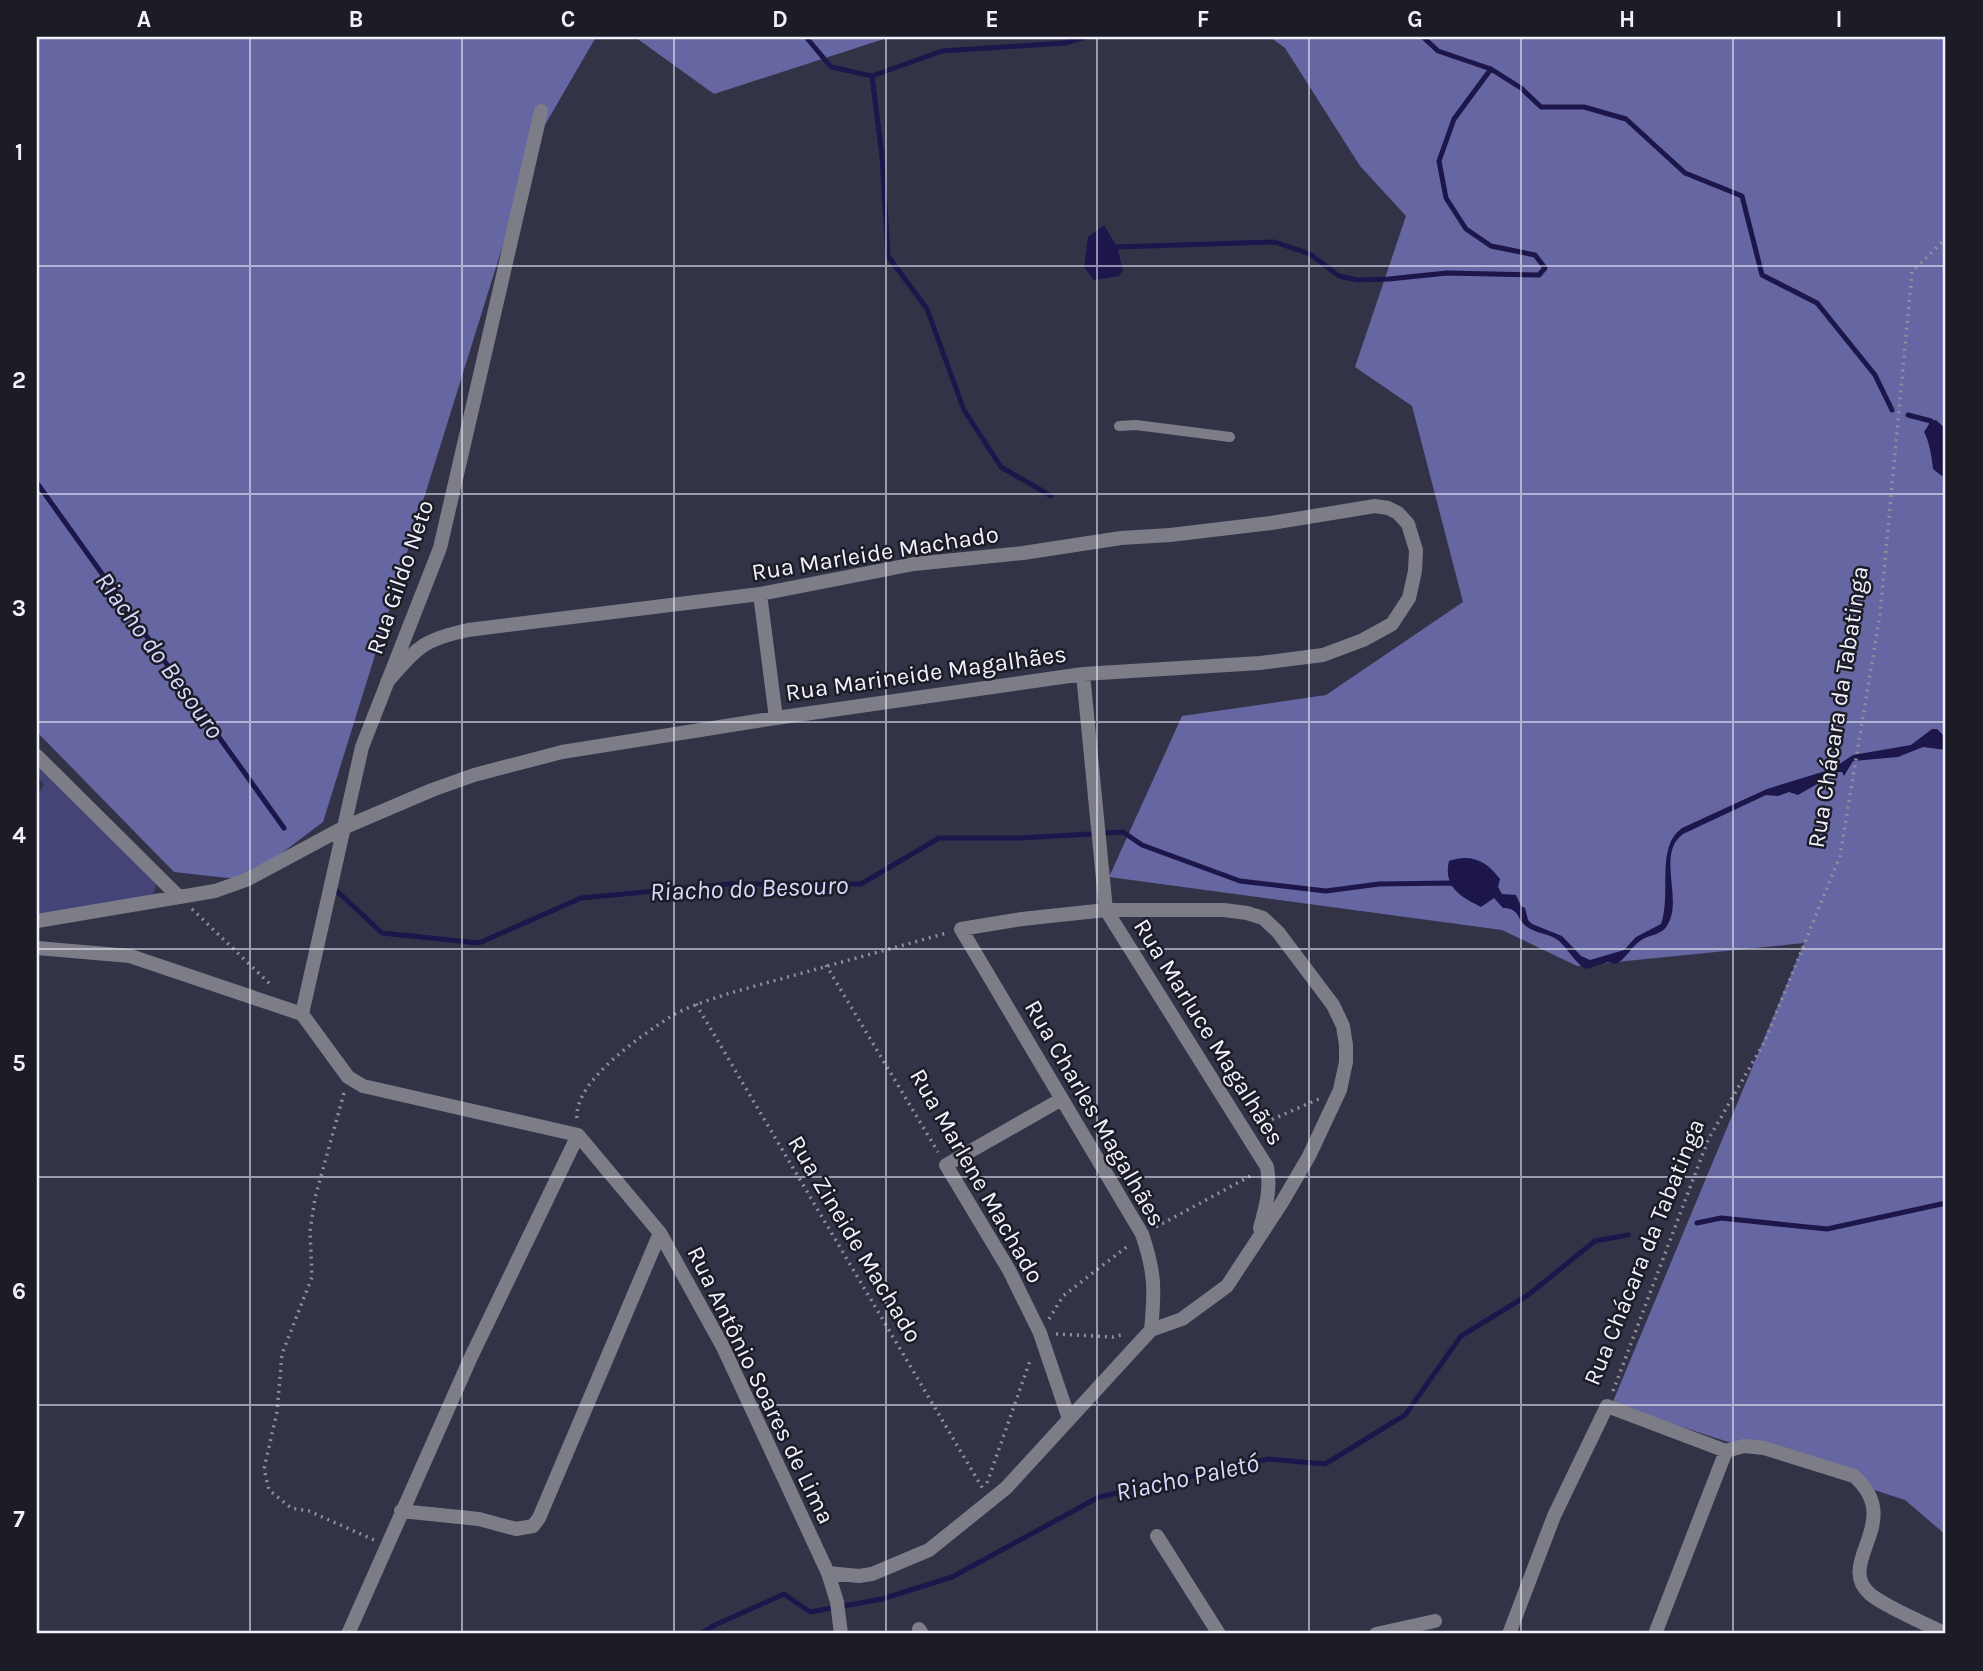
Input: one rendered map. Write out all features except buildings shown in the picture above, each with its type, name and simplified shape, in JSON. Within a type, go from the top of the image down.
[{"type":"street","name":"Rua Gildo Neto","points":[[302,1014],[362,747],[440,548],[541,111]]},
{"type":"street","name":"Rua Marleide Machado","points":[[387,682],[424,643],[468,630],[760,594],[914,565],[1023,553],[1121,538],[1271,523],[1375,506],[1388,508]]},
{"type":"street","name":"Rua Marineide Magalhães","points":[[37,921],[215,891],[246,880],[343,828],[432,790],[520,762],[562,752],[1083,674],[1260,663],[1323,654],[1363,640],[1392,624],[1409,598],[1416,550],[1408,524],[1398,513],[1388,508]]},
{"type":"street","points":[[760,594],[776,718]]},
{"type":"street","name":"Rua Marluce Magalhães","points":[[1083,674],[1106,910],[1266,1167],[1269,1182],[1268,1201],[1256,1243]]},
{"type":"street","points":[[37,756],[178,896]]},
{"type":"street","points":[[828,1573],[859,1576],[872,1574],[929,1550],[1006,1488],[1151,1330],[1182,1319],[1227,1286],[1309,1156],[1340,1090],[1346,1053],[1343,1026],[1333,1005],[1278,932],[1263,918],[1224,910],[1106,910],[961,929]]},
{"type":"street","name":"Rua Charles Magalhães","points":[[961,929],[1142,1234],[1155,1281],[1151,1330]]},
{"type":"street","points":[[37,948],[130,956],[302,1014],[348,1077],[363,1086],[578,1135],[471,1357],[348,1634]]},
{"type":"street","points":[[946,1165],[1062,1099]]},
{"type":"street","name":"Rua Antônio Soares de Lima","points":[[578,1135],[660,1233],[723,1347],[828,1573],[841,1619],[841,1634]]},
{"type":"street","name":"Rua Marlene Machado","points":[[946,1165],[1009,1270],[1040,1333],[1069,1419]]},
{"type":"street","points":[[401,1511],[479,1519],[516,1529],[533,1526],[539,1518],[660,1233]]},
{"type":"street","points":[[1607,1406],[1726,1451],[1744,1446],[1764,1448],[1854,1476],[1870,1494],[1875,1515],[1859,1567],[1864,1587],[1879,1600],[1946,1634]]},
{"type":"street","name":"Rua Chácara da Tabatinga","points":[[1509,1634],[1554,1516],[1607,1406]]},
{"type":"street","points":[[1655,1634],[1726,1451]]},
{"type":"street","points":[[1157,1535],[1219,1634]]},
{"type":"street","points":[[1376,1634],[1435,1621]]},
{"type":"lane","points":[[1119,426],[1136,425],[1230,437]]},
{"type":"path","name":"Rua Chácara da Tabatinga","points":[[1607,1406],[1708,1140],[1765,1041],[1840,856],[1880,614],[1912,272],[1946,238]]},
{"type":"path","points":[[178,896],[273,987]]},
{"type":"path","points":[[578,1135],[576,1109],[596,1076],[615,1058],[670,1017],[696,1004],[826,965],[961,929]]},
{"type":"path","name":"Rua Marlene Machado","points":[[826,965],[946,1165]]},
{"type":"path","name":"Rua Zineide Machado","points":[[696,1004],[984,1491],[1040,1333]]},
{"type":"path","points":[[348,1077],[315,1198],[310,1231],[312,1277],[282,1354],[277,1412],[264,1469],[269,1490],[291,1508],[309,1511],[386,1546]]},
{"type":"path","points":[[1244,1131],[1340,1090]]},
{"type":"path","points":[[1151,1330],[1113,1336],[1040,1333],[1063,1296],[1142,1234],[1266,1167]]},
{"type":"shaded area","points":[[37,37],[596,37],[535,142],[323,822],[246,880],[174,872],[37,732]]},
{"type":"shaded area","points":[[635,37],[890,37],[714,94]]},
{"type":"shaded area","points":[[1270,37],[1946,37],[1946,1535],[1905,1500],[1612,1404],[1804,943],[1577,966],[1502,930],[1109,877],[1182,716],[1326,695],[1463,602],[1412,406],[1355,367],[1406,216],[1360,166],[1285,48]]},
{"type":"shaded area","points":[[1104,225],[1117,247],[1123,270],[1119,276],[1094,280],[1084,267],[1088,237]]},
{"type":"shaded area","points":[[1936,420],[1946,429],[1946,479],[1933,469],[1924,432],[1931,421]]},
{"type":"shaded area","points":[[1932,729],[1937,729],[1946,738],[1946,750],[1923,747],[1898,757],[1853,761],[1844,776],[1842,772],[1838,772],[1798,795],[1789,792],[1778,796],[1766,795],[1683,834],[1671,853],[1673,902],[1668,924],[1659,933],[1640,941],[1616,964],[1608,962],[1586,969],[1563,944],[1527,927],[1515,912],[1503,908],[1494,898],[1481,907],[1460,895],[1451,884],[1449,861],[1464,858],[1478,860],[1490,867],[1500,879],[1498,887],[1502,894],[1516,895],[1532,924],[1562,936],[1581,956],[1590,960],[1624,950],[1636,937],[1661,924],[1666,859],[1674,836],[1682,828],[1767,789],[1832,769],[1853,755],[1911,745]]},
{"type":"shaded area","points":[[37,766],[145,869],[156,884],[154,893],[37,915],[37,794],[44,785],[37,775]]},
{"type":"waterway","points":[[806,37],[831,67],[872,76],[942,51],[1065,43],[1085,37]]},
{"type":"waterway","points":[[1423,37],[1438,51],[1491,69],[1521,88],[1541,107],[1584,107],[1626,119],[1685,173],[1742,196],[1762,275],[1817,303],[1875,375],[1892,410]]},
{"type":"waterway","points":[[1117,247],[1275,242],[1310,254],[1339,276],[1357,280],[1447,273],[1539,275],[1545,268],[1535,255],[1491,246],[1466,229],[1446,198],[1439,161],[1454,119],[1491,69]]},
{"type":"waterway","points":[[872,76],[882,156],[888,256],[927,309],[964,410],[1001,467],[1051,496]]},
{"type":"waterway","points":[[1908,415],[1931,421],[1932,426]]},
{"type":"waterway","name":"Riacho do Besouro","points":[[37,483],[284,828]]},
{"type":"waterway","name":"Riacho do Besouro","points":[[338,892],[382,933],[479,943],[581,898],[730,884],[861,884],[939,838],[1021,838],[1123,832],[1142,845],[1240,881],[1326,891],[1379,884],[1456,885]]},
{"type":"waterway","name":"Riacho Paletó","points":[[1697,1223],[1721,1218],[1827,1229],[1946,1203]]},
{"type":"waterway","name":"Riacho Paletó","points":[[700,1634],[784,1594],[810,1612],[882,1599],[952,1577],[1099,1497],[1268,1459],[1325,1464],[1405,1415],[1461,1336],[1528,1295],[1595,1241],[1628,1235]]}]
